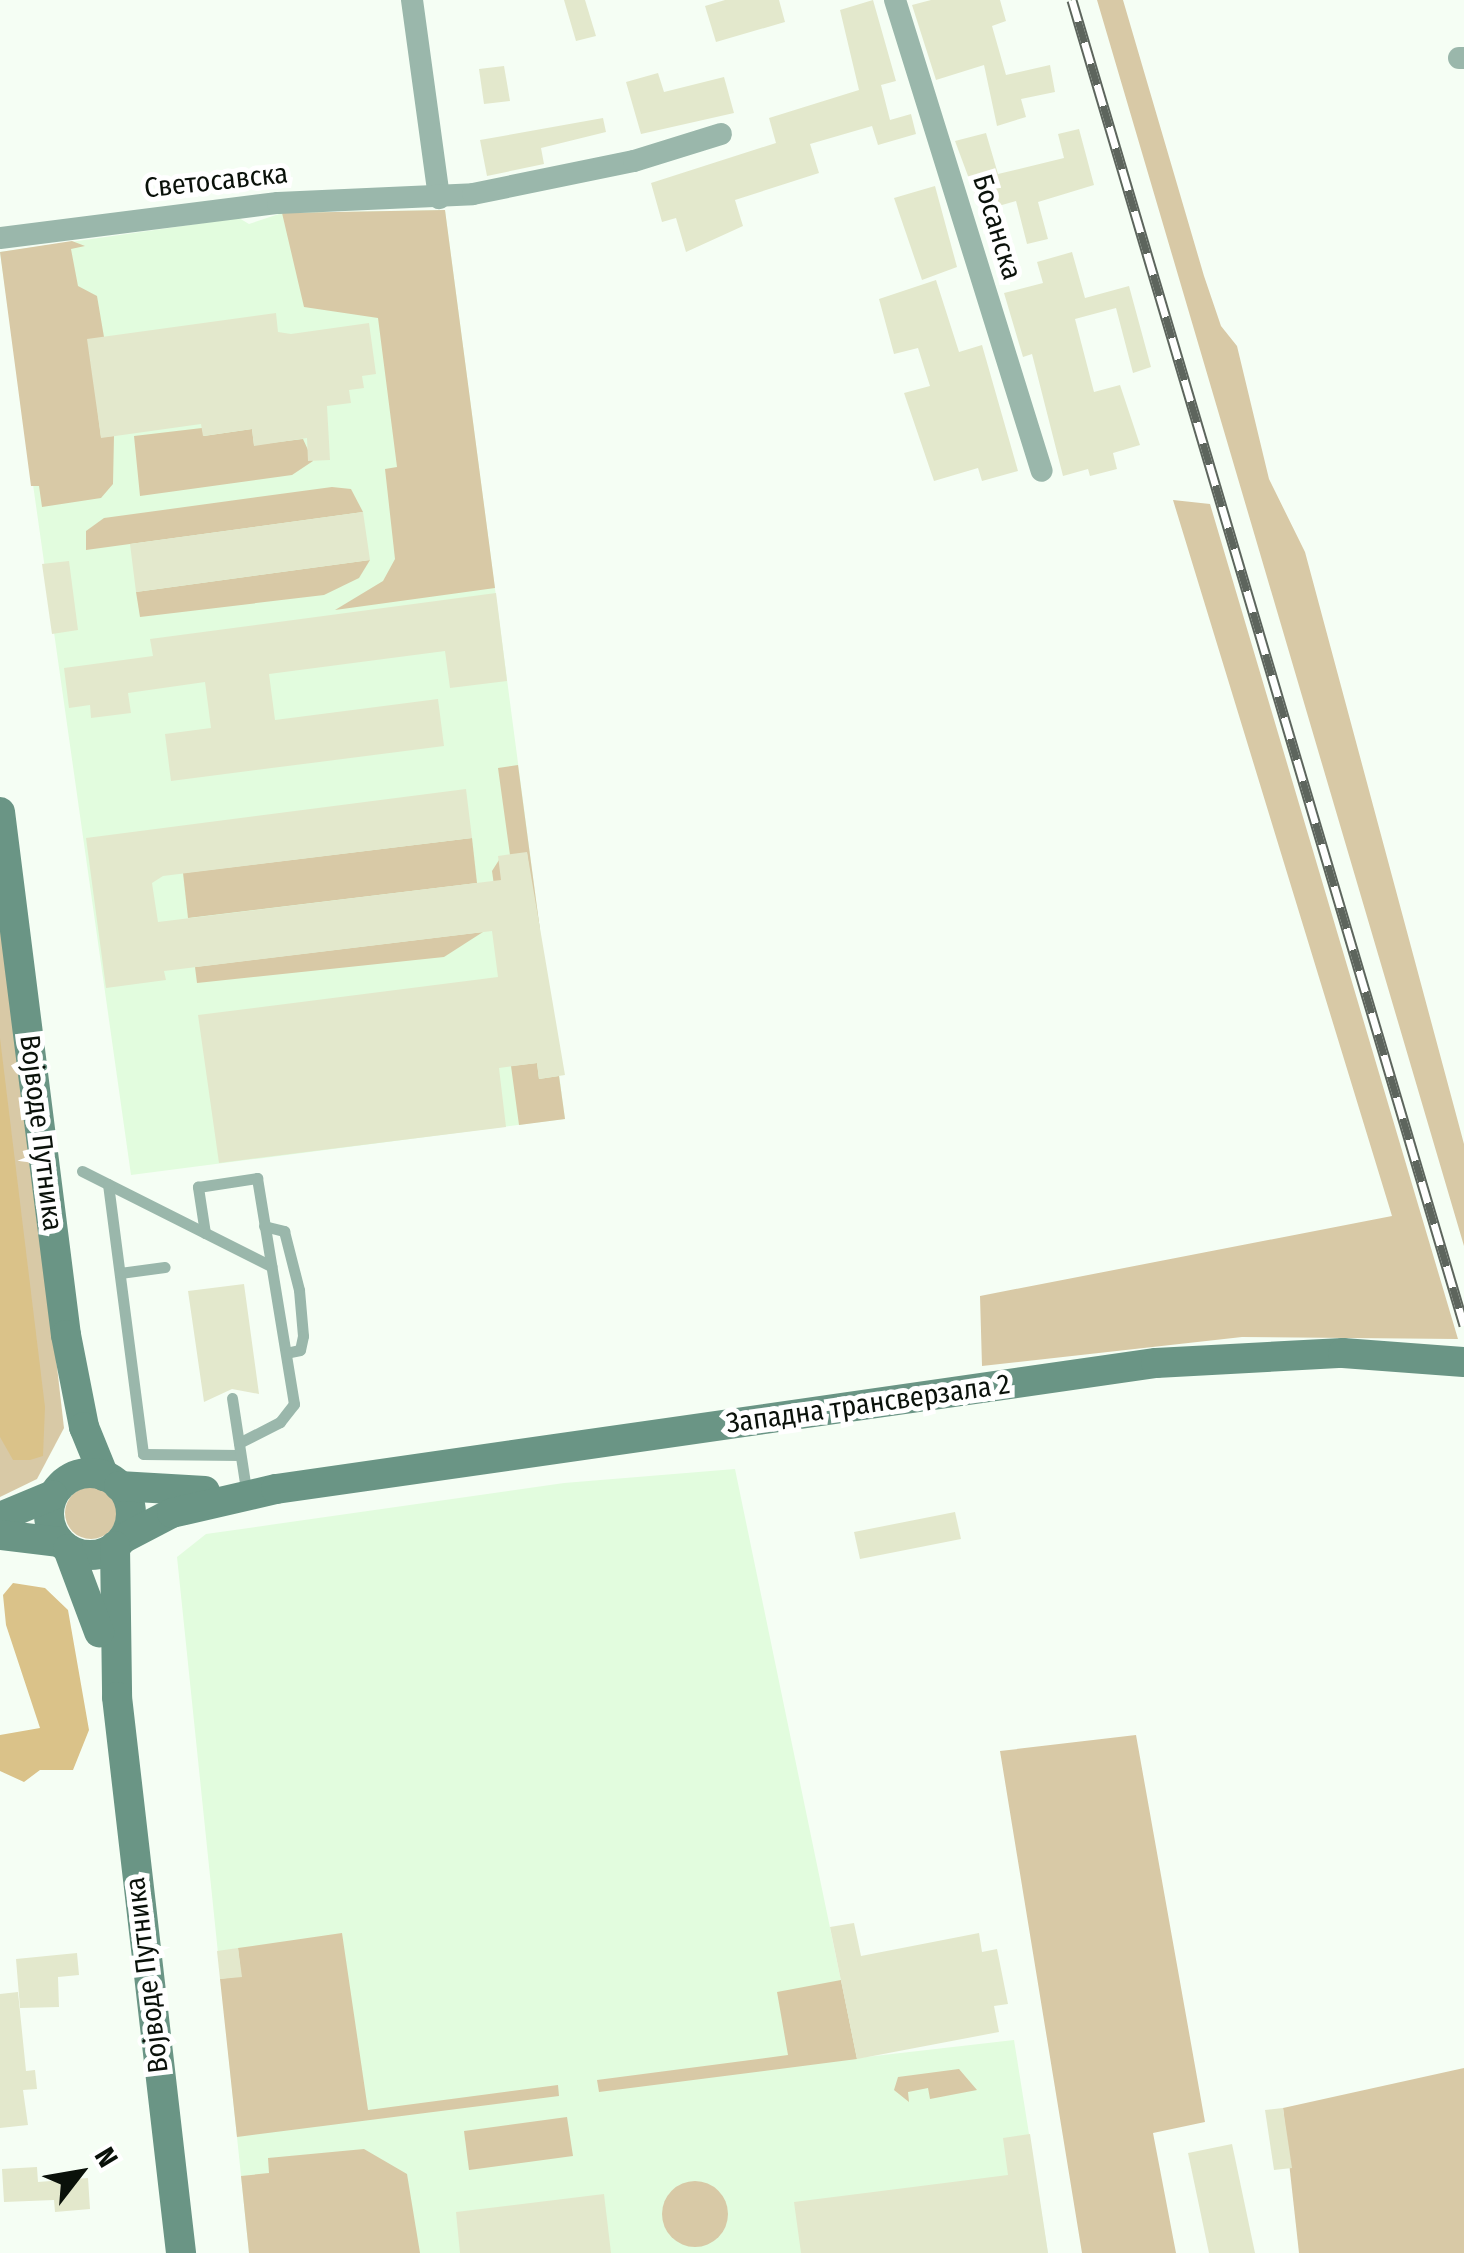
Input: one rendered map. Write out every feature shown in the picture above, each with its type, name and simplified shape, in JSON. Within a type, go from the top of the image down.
[{"type":"main road","name":"Војводе Путника","points":[[0,812],[66,1335],[84,1427],[112,1481]]},
{"type":"main road","name":"Војводе Путника","points":[[56,1491],[70,1434],[66,1335]]},
{"type":"main road","name":"Западна трансверзала 2","points":[[119,1542],[172,1513],[276,1489],[1156,1363],[1343,1354],[1464,1362]]},
{"type":"main road","points":[[0,1517],[56,1491],[80,1474],[112,1481],[130,1511],[119,1542],[87,1555],[64,1545],[0,1535]]},
{"type":"main road","name":"Западна трансверзала 2","points":[[112,1481],[166,1493],[276,1489]]},
{"type":"main road","points":[[56,1491],[49,1514],[64,1545]]},
{"type":"main road","name":"Војводе Путника","points":[[119,1542],[117,1697],[181,2253]]},
{"type":"main road","name":"Војводе Путника","points":[[64,1545],[90,1594],[117,1697]]},
{"type":"street","points":[[412,0],[440,198]]},
{"type":"street","name":"Босанска","points":[[895,0],[1042,471]]},
{"type":"street","name":"Светосавска","points":[[0,238],[278,203],[440,198],[551,180],[721,134]]},
{"type":"lane","points":[[82,1171],[270,1266]]},
{"type":"lane","points":[[108,1184],[144,1454],[240,1449],[280,1422],[294,1404],[257,1178],[198,1186],[206,1233]]},
{"type":"lane","points":[[264,1226],[284,1231],[299,1290],[303,1336],[300,1350],[286,1353]]},
{"type":"lane","points":[[120,1273],[165,1267]]},
{"type":"lane","points":[[232,1398],[245,1483]]},
{"type":"shaded area","points":[[1097,0],[1123,0],[1204,276],[1221,326],[1237,346],[1269,479],[1305,552],[1464,1144],[1464,1246]]},
{"type":"shaded area","points":[[445,210],[565,1119],[131,1175],[0,252],[239,218],[249,224],[282,213]]},
{"type":"shaded area","points":[[445,210],[495,588],[335,610],[383,581],[395,559],[385,469],[397,467],[378,318],[304,307],[282,213]]},
{"type":"shaded area","points":[[72,241],[85,246],[71,249],[78,286],[97,296],[104,337],[97,405],[101,437],[114,436],[113,484],[101,498],[42,507],[39,486],[31,486],[0,252]]},
{"type":"shaded area","points":[[202,428],[204,436],[252,429],[254,445],[303,439],[313,461],[292,475],[140,496],[134,436]]},
{"type":"shaded area","points":[[332,487],[351,489],[363,512],[86,550],[86,531],[104,518]]},
{"type":"shaded area","points":[[1173,500],[1210,504],[1458,1339],[1242,1337],[982,1366],[980,1296],[1392,1216]]},
{"type":"shaded area","points":[[370,560],[359,578],[324,595],[140,617],[136,592]]},
{"type":"shaded area","points":[[518,765],[540,930],[501,935],[492,871],[499,860],[537,927],[527,853],[510,855],[498,768]]},
{"type":"shaded area","points":[[472,838],[477,883],[188,918],[183,873]]},
{"type":"shaded area","points":[[0,869],[64,1428],[37,1479],[0,1497]]},
{"type":"shaded area","points":[[483,932],[444,957],[197,983],[195,967]]},
{"type":"shaded area","points":[[0,1038],[45,1407],[43,1456],[30,1460],[13,1460],[0,1437]]},
{"type":"shaded area","points":[[537,1063],[539,1079],[559,1076],[565,1119],[519,1125],[511,1066]]},
{"type":"shaded area","points":[[735,1469],[857,2058],[1014,2040],[1048,2253],[249,2253],[177,1557],[206,1534],[564,1483]]},
{"type":"shaded area","points":[[91,1487],[109,1495],[117,1513],[109,1531],[91,1539],[73,1531],[65,1513],[73,1495]]},
{"type":"shaded area","points":[[13,1583],[45,1588],[68,1610],[89,1730],[73,1770],[40,1770],[24,1782],[0,1771],[0,1735],[40,1728],[6,1625],[3,1595]]},
{"type":"shaded area","points":[[1136,1735],[1205,2122],[1153,2133],[1176,2253],[1082,2253],[1000,1751]]},
{"type":"shaded area","points":[[342,1933],[368,2110],[558,2085],[559,2096],[237,2137],[220,1979],[241,1976],[238,1948]]},
{"type":"shaded area","points":[[841,1980],[857,2059],[599,2092],[597,2080],[788,2055],[777,1992]]},
{"type":"shaded area","points":[[1464,2068],[1464,2253],[1299,2253],[1283,2108]]},
{"type":"shaded area","points":[[959,2069],[977,2090],[930,2099],[928,2088],[908,2092],[909,2102],[894,2090],[898,2077]]},
{"type":"shaded area","points":[[567,2117],[573,2156],[469,2170],[464,2131]]},
{"type":"shaded area","points":[[364,2149],[407,2174],[420,2253],[249,2253],[241,2176],[269,2173],[268,2158]]},
{"type":"shaded area","points":[[695,2181],[718,2191],[728,2214],[718,2237],[695,2247],[672,2237],[662,2214],[672,2191]]},
{"type":"building","points":[[564,0],[585,0],[596,36],[576,41]]},
{"type":"building","points":[[725,0],[779,0],[785,22],[716,42],[705,6]]},
{"type":"building","points":[[873,0],[896,81],[881,85],[890,120],[911,114],[916,134],[878,145],[872,126],[810,144],[819,173],[735,200],[743,226],[686,252],[676,218],[662,222],[651,183],[776,143],[769,118],[859,90],[840,10]]},
{"type":"building","points":[[931,0],[1000,0],[1006,21],[992,26],[1006,75],[1050,65],[1055,92],[1021,99],[1026,117],[997,126],[984,65],[936,80],[912,5]]},
{"type":"building","points":[[504,66],[510,101],[484,104],[479,69]]},
{"type":"building","points":[[658,73],[664,92],[724,77],[734,113],[641,134],[626,82]]},
{"type":"building","points":[[603,118],[606,132],[541,148],[544,164],[487,176],[480,140]]},
{"type":"building","points":[[1079,129],[1094,185],[1038,202],[1048,239],[1027,244],[1016,201],[981,211],[955,141],[986,133],[998,174],[1064,158],[1058,134]]},
{"type":"building","points":[[935,186],[957,267],[922,280],[894,198]]},
{"type":"building","points":[[1072,252],[1085,298],[1129,286],[1151,367],[1133,373],[1116,308],[1075,319],[1094,392],[1120,385],[1140,445],[1113,453],[1117,469],[1090,476],[1088,469],[1063,476],[1032,354],[1023,357],[1004,293],[1043,283],[1037,262]]},
{"type":"building","points":[[936,280],[959,352],[982,345],[1018,471],[982,481],[978,468],[934,481],[904,393],[930,386],[918,348],[894,354],[879,299]]},
{"type":"building","points":[[276,313],[278,332],[291,334],[369,323],[376,374],[362,376],[364,388],[349,390],[351,403],[327,406],[330,460],[308,461],[307,438],[254,446],[252,429],[203,436],[201,424],[101,438],[87,339]]},
{"type":"building","points":[[363,512],[370,560],[136,592],[130,544]]},
{"type":"building","points":[[69,561],[78,630],[52,634],[42,564]]},
{"type":"building","points":[[496,593],[507,681],[450,688],[445,651],[269,674],[275,720],[438,699],[444,746],[171,781],[165,734],[211,728],[205,682],[128,693],[131,713],[91,718],[90,705],[69,708],[64,668],[153,656],[150,639]]},
{"type":"building","points":[[466,789],[472,838],[163,876],[152,883],[158,922],[501,880],[498,856],[527,852],[565,1075],[539,1079],[537,1063],[499,1068],[506,1127],[219,1163],[198,1015],[498,977],[492,931],[164,971],[166,980],[106,988],[86,838]]},
{"type":"building","points":[[244,1284],[259,1394],[232,1389],[204,1402],[188,1291]]},
{"type":"building","points":[[955,1512],[961,1539],[860,1559],[854,1532]]},
{"type":"building","points":[[854,1923],[861,1956],[979,1933],[982,1952],[997,1949],[1008,2004],[994,2006],[999,2032],[857,2059],[830,1927]]},
{"type":"building","points":[[238,1948],[242,1977],[220,1979],[217,1951]]},
{"type":"building","points":[[77,1953],[79,1975],[58,1977],[59,2007],[20,2008],[16,1959]]},
{"type":"building","points":[[18,1992],[26,2071],[35,2070],[37,2089],[23,2090],[28,2125],[0,2128],[0,1994]]},
{"type":"building","points":[[1283,2108],[1292,2168],[1274,2170],[1265,2110]]},
{"type":"building","points":[[1030,2134],[1048,2253],[801,2253],[794,2202],[1008,2175],[1003,2138]]},
{"type":"building","points":[[1232,2144],[1255,2253],[1209,2253],[1188,2153]]},
{"type":"building","points":[[37,2167],[38,2182],[88,2178],[90,2209],[55,2212],[54,2200],[4,2202],[2,2169]]},
{"type":"building","points":[[604,2194],[611,2253],[460,2253],[456,2212]]},
{"type":"railway","points":[[1072,0],[1464,1325]]}]
